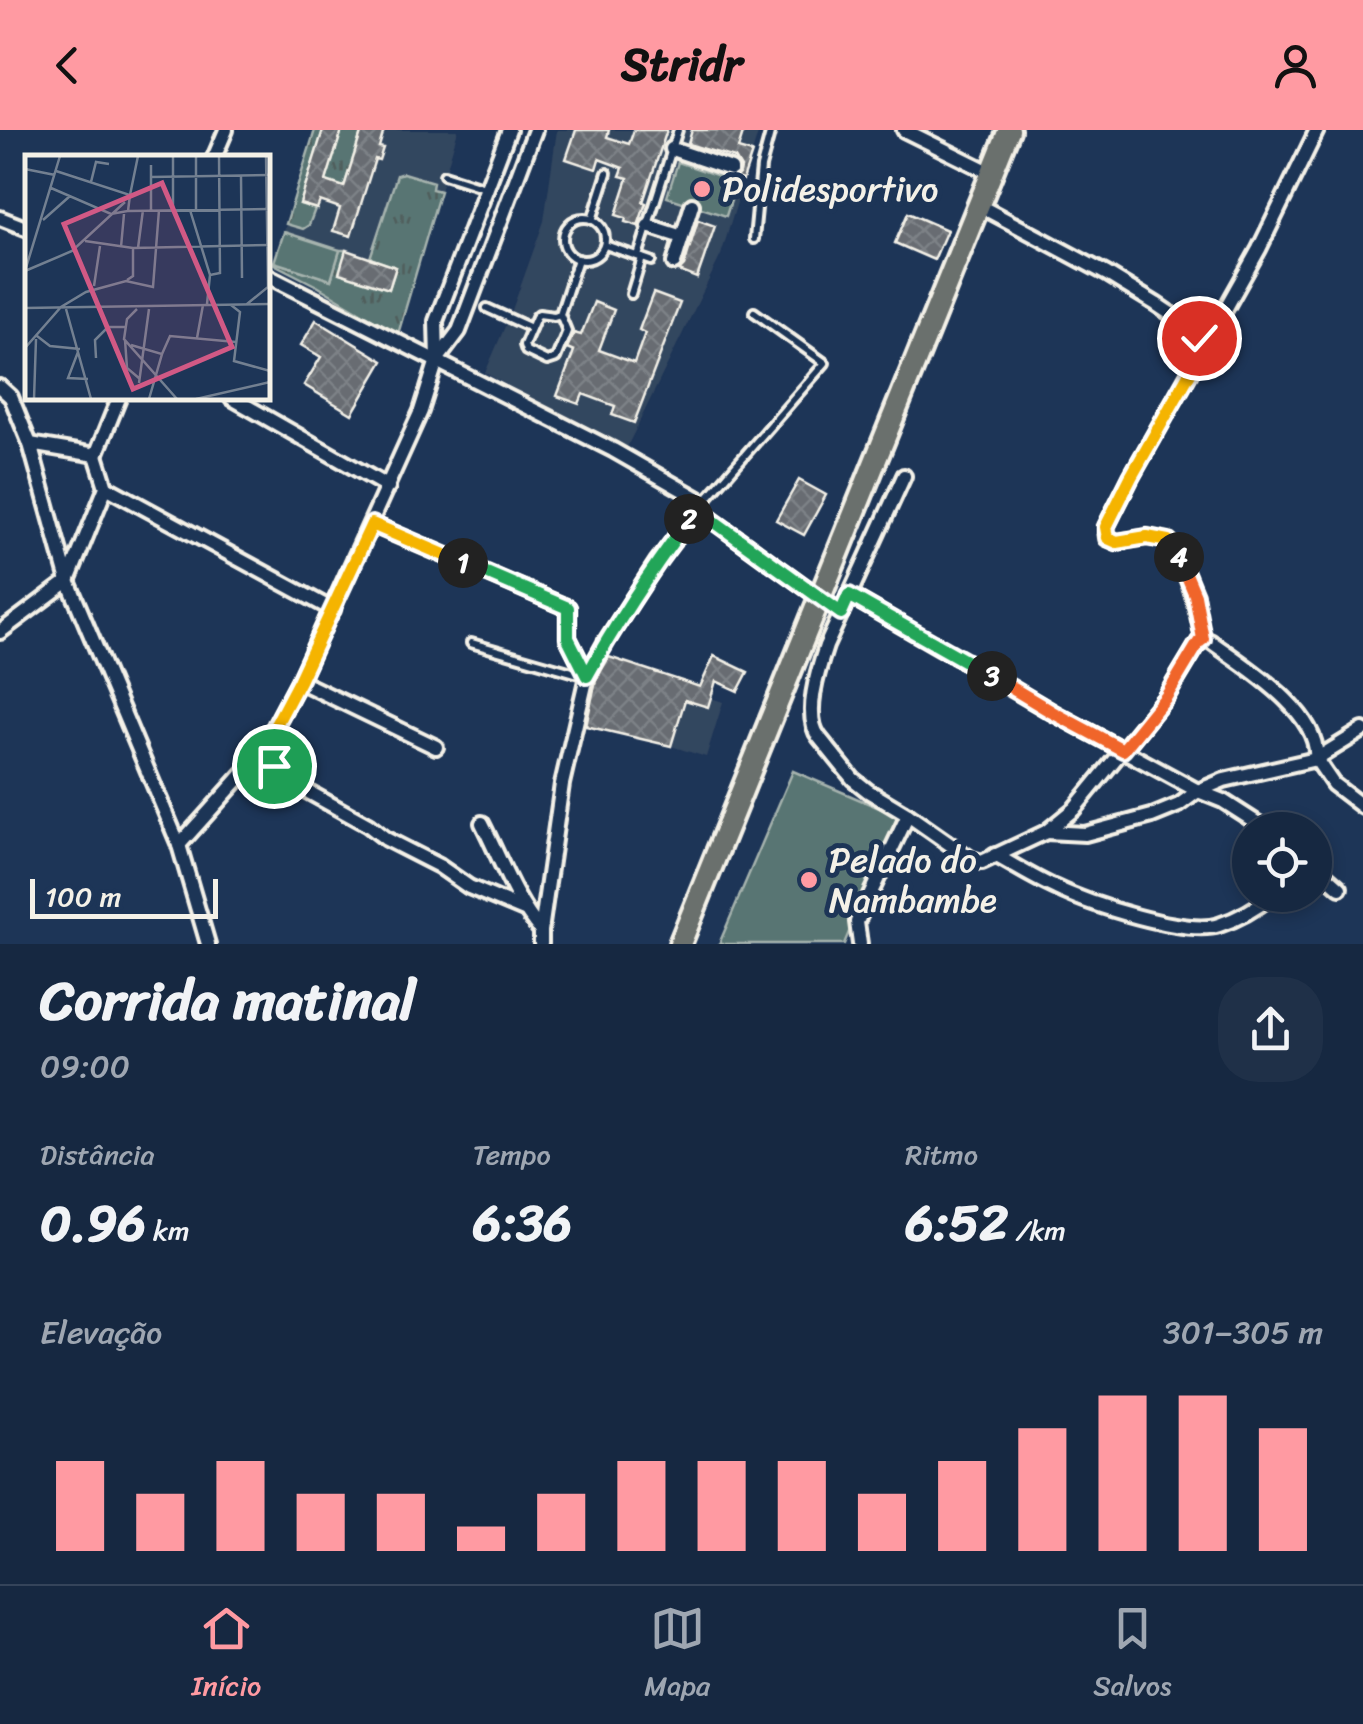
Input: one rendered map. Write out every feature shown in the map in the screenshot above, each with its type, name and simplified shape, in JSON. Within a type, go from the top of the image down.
[{"type":"main road","points":[[680,944],[1009,130]]},
{"type":"street","points":[[215,155],[226,130]]},
{"type":"street","points":[[437,360],[436,321],[509,130]]},
{"type":"street","points":[[179,845],[260,755],[299,681],[388,488],[421,411],[437,360],[458,330],[534,130]]},
{"type":"street","points":[[904,130],[992,174]]},
{"type":"street","points":[[1203,639],[1195,595],[1182,560],[1168,541],[1147,537],[1117,542],[1108,538],[1106,527],[1259,249],[1316,130]]},
{"type":"street","points":[[672,149],[731,169]]},
{"type":"street","points":[[674,263],[692,205]]},
{"type":"street","points":[[978,205],[1107,274],[1193,329],[1199,338],[1200,355]]},
{"type":"street","points":[[0,218],[25,228]]},
{"type":"street","points":[[648,226],[682,237]]},
{"type":"street","points":[[270,277],[613,450],[700,506],[841,613]]},
{"type":"street","points":[[0,386],[12,396],[30,444],[68,580],[179,845],[208,944]]},
{"type":"street","points":[[0,632],[68,580],[106,487],[96,455],[118,400]]},
{"type":"street","points":[[235,400],[388,488]]},
{"type":"street","points":[[30,444],[96,455]]},
{"type":"street","points":[[904,476],[819,669],[811,717],[813,730],[853,779],[971,859],[982,862],[1046,832],[1074,809],[1166,697],[1203,639]]},
{"type":"street","points":[[106,487],[332,610]]},
{"type":"street","points":[[541,937],[562,784],[587,676],[658,562],[700,506]]},
{"type":"street","points":[[372,524],[568,608],[568,638],[587,676]]},
{"type":"street","points":[[849,595],[1052,712],[1240,812]]},
{"type":"street","points":[[1203,639],[1292,704],[1317,749],[1316,759],[1333,784],[1363,807]]},
{"type":"street","points":[[299,681],[436,746]]},
{"type":"street","points":[[1046,832],[1086,834],[1152,816],[1224,780],[1316,759],[1363,730]]},
{"type":"street","points":[[260,755],[294,784]]},
{"type":"street","points":[[249,768],[294,784],[439,866],[468,887],[524,910]]},
{"type":"street","points":[[860,944],[858,922],[908,815]]},
{"type":"street","points":[[482,823],[541,937]]},
{"type":"street","points":[[995,855],[1059,890],[1152,922],[1199,928],[1219,926],[1246,912]]},
{"type":"street","points":[[1332,881],[1340,888]]},
{"type":"lane","points":[[630,294],[644,258],[648,226],[678,130]]},
{"type":"lane","points":[[754,239],[760,166],[771,130]]},
{"type":"lane","points":[[592,220],[607,173]]},
{"type":"lane","points":[[444,176],[486,188]]},
{"type":"lane","points":[[575,220],[592,220],[601,226],[604,245],[595,257],[578,259],[566,250],[565,230],[575,220]]},
{"type":"lane","points":[[604,245],[644,258]]},
{"type":"lane","points":[[560,314],[539,314],[524,345],[526,350],[547,361],[556,358],[568,331],[560,314],[578,259]]},
{"type":"lane","points":[[487,308],[531,328]]},
{"type":"lane","points":[[700,506],[825,362],[754,312]]},
{"type":"lane","points":[[471,643],[587,676]]},
{"type":"shaded area","points":[[315,130],[458,130],[398,334],[274,264]]},
{"type":"shaded area","points":[[557,130],[759,130],[721,255],[626,449],[485,373],[544,221]]},
{"type":"shaded area","points":[[711,698],[723,702],[706,757],[671,746],[685,700]]},
{"type":"green space","points":[[315,130],[323,130],[300,204],[315,209],[309,225],[303,229],[286,224]]},
{"type":"green space","points":[[342,130],[362,130],[344,187],[326,181]]},
{"type":"green space","name":"Polidesportivo","points":[[678,162],[737,182],[726,216],[667,197]]},
{"type":"green space","points":[[403,173],[433,182],[432,189],[440,191],[398,334],[274,262],[331,280],[340,250],[346,250],[340,273],[389,289],[396,267],[370,258],[397,175]]},
{"type":"green space","points":[[284,232],[340,250],[331,280],[274,262]]},
{"type":"green space","name":"Pelado do Nambambe","points":[[793,771],[898,816],[844,944],[719,944]]},
{"type":"building","points":[[323,130],[342,130],[326,181],[344,187],[362,130],[384,130],[379,147],[383,148],[379,160],[375,159],[351,236],[333,231],[340,208],[320,201],[317,209],[300,204]]},
{"type":"building","points":[[576,130],[609,130],[607,137],[629,144],[634,130],[667,130],[638,226],[616,215],[628,178],[620,176],[623,168],[599,159],[596,169],[566,159]]},
{"type":"building","points":[[692,130],[744,130],[738,149],[752,153],[743,180],[735,178],[741,168],[735,158],[688,144]]},
{"type":"building","points":[[908,213],[947,230],[934,260],[895,243]]},
{"type":"building","points":[[698,220],[715,226],[697,278],[679,271]]},
{"type":"building","points":[[346,250],[396,267],[389,289],[339,273]]},
{"type":"building","points":[[653,293],[680,303],[634,423],[612,415],[615,406],[583,394],[579,404],[557,396],[574,351],[567,348],[574,333],[581,335],[594,302],[614,310],[599,350],[634,363],[645,333],[639,330]]},
{"type":"building","points":[[316,320],[383,361],[352,414],[304,385],[321,357],[301,345]]},
{"type":"building","points":[[799,480],[826,495],[804,535],[776,520]]},
{"type":"building","points":[[714,656],[748,672],[738,691],[716,681],[708,707],[685,700],[671,746],[586,726],[596,680],[609,657],[700,687]]},
{"type":"place","name":"Polidesportivo","points":[[702,189]]},
{"type":"place","name":"Pelado do Nambambe","points":[[809,880]]},
{"type":"route","points":[[274,766],[260,755],[372,524],[568,608],[568,638],[587,676],[658,562],[697,509],[841,613],[849,595],[1123,750],[1166,697],[1203,639],[1195,595],[1182,560],[1168,541],[1147,537],[1117,542],[1108,538],[1106,527],[1200,355],[1199,338]]}]
